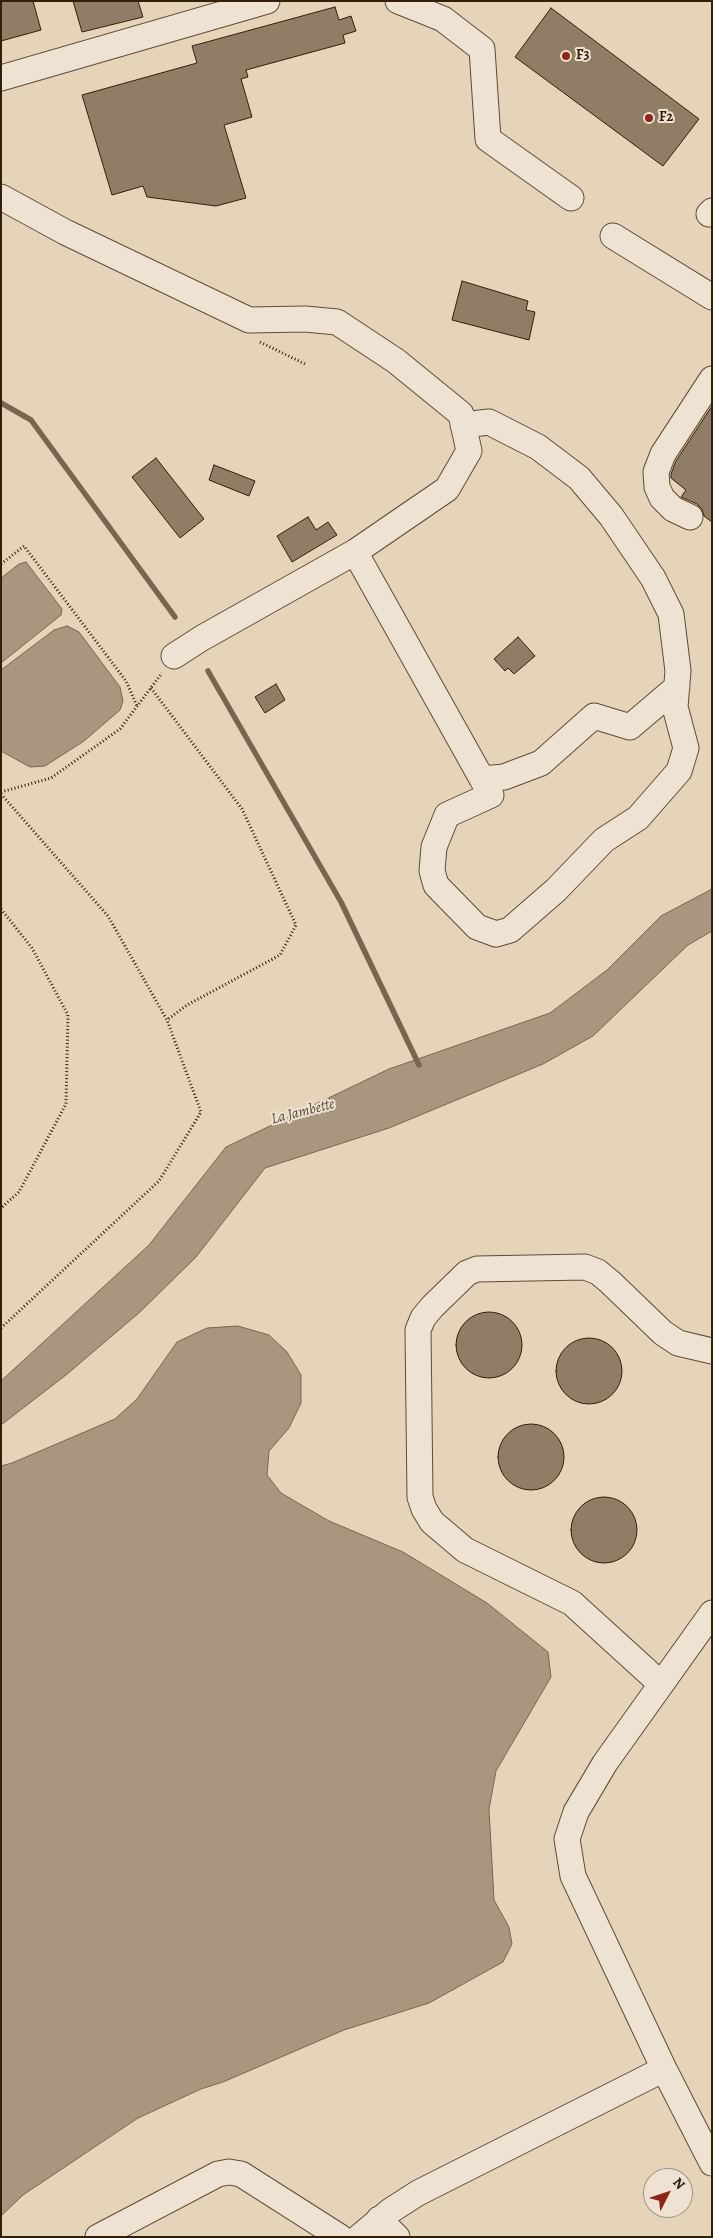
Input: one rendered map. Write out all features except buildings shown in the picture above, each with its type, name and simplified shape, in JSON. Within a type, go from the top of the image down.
[{"type":"street","points":[[1,78],[267,1]]},
{"type":"street","points":[[398,1],[442,19],[482,49],[488,139],[571,198]]},
{"type":"street","points":[[1,197],[65,232],[249,320],[304,319],[337,322],[396,361],[461,414],[469,451],[447,489],[355,552],[202,638],[174,656]]},
{"type":"street","points":[[613,236],[712,297]]},
{"type":"street","points":[[690,517],[673,509],[662,498],[656,487],[656,472],[663,454],[712,379]]},
{"type":"street","points":[[355,552],[491,795],[447,815],[434,848],[432,871],[436,885],[477,928],[496,934],[510,930],[556,890],[604,840],[638,818],[679,772],[686,748],[675,707],[678,671],[670,614],[654,578],[611,516],[579,478],[538,447],[489,422],[463,425]]},
{"type":"street","points":[[482,779],[504,777],[541,763],[594,716],[630,727],[677,687]]},
{"type":"street","points":[[661,1684],[572,1603],[465,1550],[432,1522],[424,1509],[420,1497],[418,1330],[423,1318],[432,1307],[467,1274],[477,1269],[585,1267],[598,1272],[610,1282],[663,1333],[678,1343],[712,1352]]},
{"type":"street","points":[[712,1613],[604,1763],[576,1812],[567,1839],[573,1876],[664,2069],[712,2163]]},
{"type":"street","points":[[359,2237],[380,2219],[418,2193],[664,2069]]},
{"type":"street","points":[[98,2237],[218,2174],[229,2172],[241,2174],[340,2237]]},
{"type":"street","points":[[380,2219],[397,2237]]},
{"type":"path","points":[[1,564],[24,546],[126,681],[137,706]]},
{"type":"path","points":[[1,1328],[159,1180],[201,1112],[167,1020],[108,916],[1,793],[51,778],[120,728],[174,656]]},
{"type":"path","points":[[150,688],[242,809],[296,925],[280,955],[187,1005],[167,1020]]},
{"type":"path","points":[[1,909],[32,948],[68,1015],[66,1104],[19,1192],[1,1208]]},
{"type":"water","points":[[26,562],[62,609],[61,615],[1,663],[1,578],[19,564]]},
{"type":"water","points":[[67,626],[79,632],[120,687],[123,701],[120,710],[84,741],[45,766],[30,767],[1,751],[1,670],[54,630]]},
{"type":"water","name":"La Jambette","points":[[712,889],[712,931],[688,945],[593,1036],[543,1064],[389,1128],[265,1168],[196,1257],[140,1312],[66,1375],[1,1425],[1,1381],[149,1245],[226,1147],[389,1069],[550,1013],[607,970],[661,916]]},
{"type":"water","points":[[238,1326],[269,1335],[287,1352],[301,1375],[301,1403],[289,1428],[269,1451],[267,1475],[281,1493],[329,1521],[403,1552],[487,1603],[548,1652],[551,1677],[496,1771],[489,1809],[494,1900],[509,1927],[512,1944],[503,1962],[429,2003],[344,2030],[223,2082],[201,2089],[138,2118],[23,2195],[1,2216],[1,1466],[115,1419],[137,1399],[177,1342],[207,1328]]},
{"type":"waterway","points":[[1,403],[31,420],[175,617]]},
{"type":"waterway","points":[[208,671],[341,902],[419,1065]]},
{"type":"place","name":"F3","points":[[566,56]]},
{"type":"place","name":"F2","points":[[649,118]]}]
